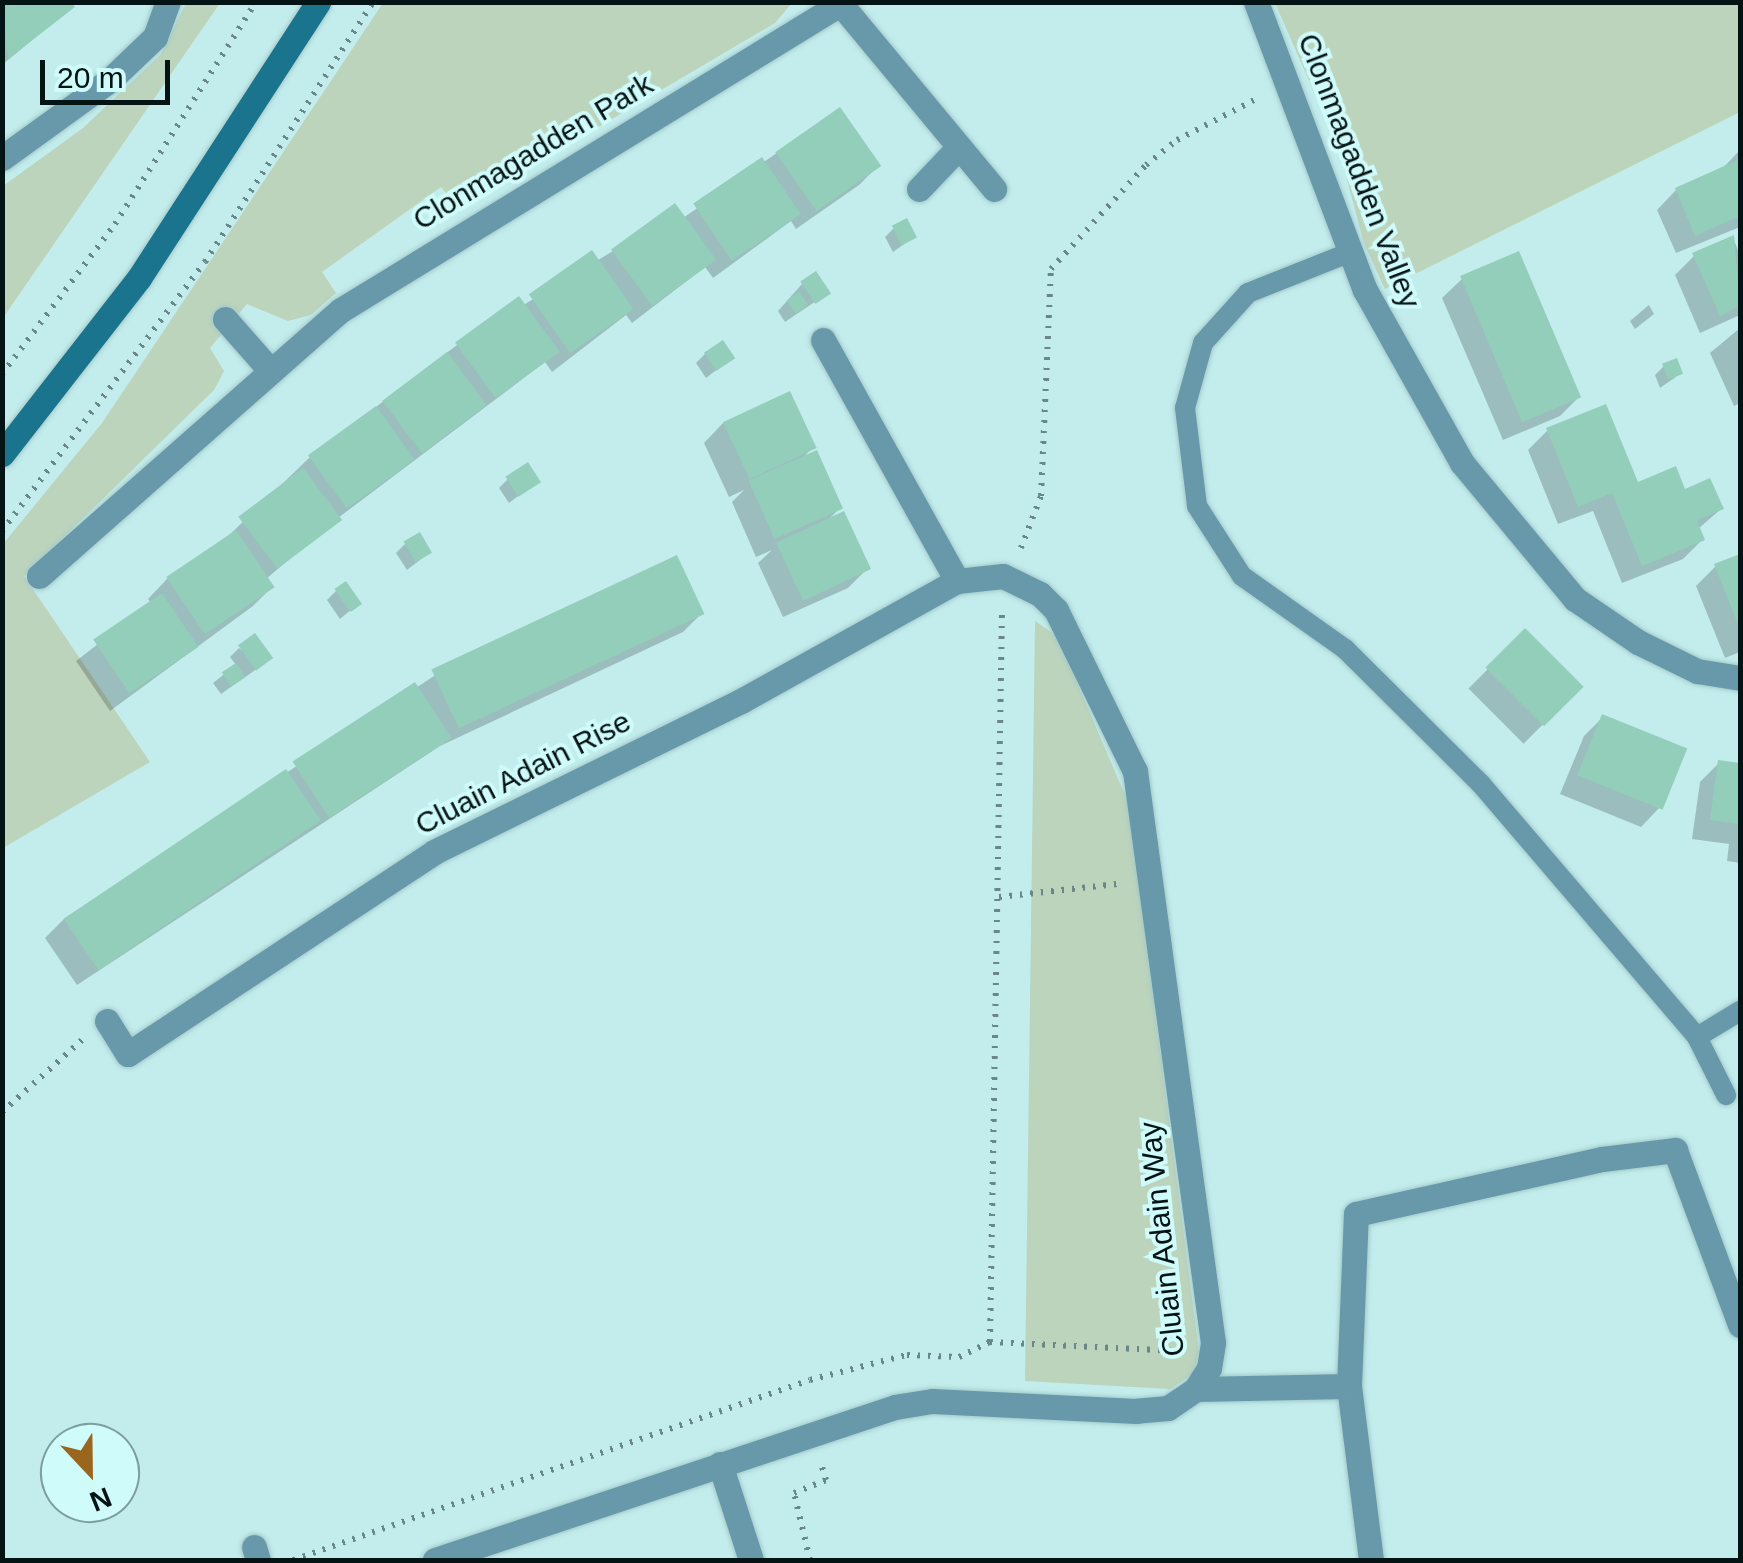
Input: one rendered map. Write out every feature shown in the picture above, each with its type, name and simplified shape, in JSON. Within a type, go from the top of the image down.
[{"type":"street","points":[[2,158],[111,79],[155,37],[168,2]]},
{"type":"street","points":[[8,439],[138,278],[318,2]]},
{"type":"street","name":"Clonmagadden Valley","points":[[1256,2],[1291,83],[1351,252],[1410,377],[1462,463],[1521,542],[1575,598],[1638,642],[1698,671],[1740,678]]},
{"type":"street","name":"Clonmagadden Park","points":[[39,576],[269,369],[341,310],[470,226],[839,3],[994,189]]},
{"type":"street","points":[[919,189],[957,149]]},
{"type":"street","points":[[224,319],[269,369]]},
{"type":"street","points":[[822,340],[957,581]]},
{"type":"street","name":"Cluain Adain Rise","points":[[107,1022],[128,1054],[434,852],[740,701],[957,581],[1003,576]]},
{"type":"street","name":"Cluain Adain Way","points":[[435,1560],[895,1407],[932,1402],[1136,1411],[1168,1408],[1196,1389],[1211,1353],[1150,880],[1128,748],[1056,610],[1040,594],[1003,576]]},
{"type":"street","points":[[1371,1560],[1349,1386],[1356,1214],[1602,1159],[1675,1150],[1740,1324]]},
{"type":"street","points":[[1196,1389],[1349,1386]]},
{"type":"street","points":[[720,1464],[751,1560]]},
{"type":"lane","points":[[1351,252],[1248,293],[1203,344],[1185,408],[1197,506],[1242,576],[1344,649],[1444,744],[1696,1036],[1726,1095]]},
{"type":"lane","points":[[1696,1036],[1740,1011]]},
{"type":"path","points":[[2,374],[115,224],[256,2]]},
{"type":"path","points":[[2,531],[205,262],[373,2]]},
{"type":"path","points":[[990,1342],[1003,576],[1029,538],[1041,496],[1047,281],[1059,254],[1177,140],[1291,83]]},
{"type":"path","points":[[999,897],[1150,880]]},
{"type":"path","points":[[2,1112],[42,1070],[107,1022]]},
{"type":"path","points":[[294,1560],[810,1380],[908,1354],[960,1357],[990,1342],[1211,1353]]},
{"type":"green space","points":[[186,3],[220,3],[3,318],[3,186],[83,128],[161,54]]},
{"type":"green space","points":[[383,3],[792,3],[775,23],[459,209],[441,187],[322,272],[336,293],[311,315],[288,321],[247,304],[210,348],[224,371],[214,390],[24,576],[150,762],[3,848],[3,544],[102,423]]},
{"type":"green space","points":[[1275,3],[1740,3],[1740,112],[1385,289],[1364,244],[1339,149]]},
{"type":"green space","points":[[1035,621],[1057,636],[1128,802],[1199,1352],[1196,1372],[1170,1389],[1025,1381]]},
{"type":"building","points":[[2,2],[71,2],[75,7],[8,59]]},
{"type":"building","points":[[840,107],[881,166],[817,211],[775,152]]},
{"type":"building","points":[[762,157],[801,214],[732,261],[693,203]]},
{"type":"building","points":[[1740,159],[1740,216],[1695,236],[1675,188]]},
{"type":"building","points":[[675,203],[716,260],[652,306],[611,249]]},
{"type":"building","points":[[907,218],[917,238],[902,245],[892,226]]},
{"type":"building","points":[[1734,235],[1740,306],[1720,316],[1692,253]]},
{"type":"building","points":[[592,250],[633,309],[570,353],[529,294]]},
{"type":"building","points":[[1519,251],[1581,397],[1522,422],[1460,276]]},
{"type":"building","points":[[816,271],[831,293],[815,304],[800,282]]},
{"type":"building","points":[[799,292],[808,305],[796,314],[787,301]]},
{"type":"building","points":[[519,296],[560,352],[496,398],[455,342]]},
{"type":"building","points":[[723,340],[735,358],[716,371],[704,353]]},
{"type":"building","points":[[447,352],[487,405],[422,453],[382,401]]},
{"type":"building","points":[[1677,358],[1683,374],[1668,380],[1662,364]]},
{"type":"building","points":[[790,391],[817,448],[750,479],[723,422]]},
{"type":"building","points":[[1606,404],[1638,482],[1676,466],[1685,489],[1710,478],[1724,509],[1697,520],[1705,540],[1642,566],[1612,493],[1578,507],[1546,428]]},
{"type":"building","points":[[376,406],[415,459],[347,509],[308,455]]},
{"type":"building","points":[[817,450],[843,508],[775,539],[748,481]]},
{"type":"building","points":[[528,462],[541,482],[518,497],[505,477]]},
{"type":"building","points":[[303,468],[342,520],[277,569],[238,517]]},
{"type":"building","points":[[844,511],[871,569],[803,601],[776,543]]},
{"type":"building","points":[[236,530],[275,587],[205,634],[166,577]]},
{"type":"building","points":[[420,532],[432,553],[416,562],[404,542]]},
{"type":"building","points":[[1740,554],[1740,629],[1714,564]]},
{"type":"building","points":[[677,555],[704,614],[459,728],[431,670]]},
{"type":"building","points":[[346,581],[362,604],[351,612],[335,589]]},
{"type":"building","points":[[162,593],[198,647],[130,693],[93,639]]},
{"type":"building","points":[[1525,628],[1584,687],[1544,726],[1485,668]]},
{"type":"building","points":[[255,633],[273,658],[256,670],[238,645]]},
{"type":"building","points":[[236,663],[245,677],[231,687],[222,672]]},
{"type":"building","points":[[415,682],[451,738],[329,818],[293,762]]},
{"type":"building","points":[[1602,714],[1687,748],[1663,810],[1577,775]]},
{"type":"building","points":[[1718,760],[1740,763],[1740,824],[1710,820]]},
{"type":"building","points":[[286,769],[321,820],[98,970],[64,919]]}]
